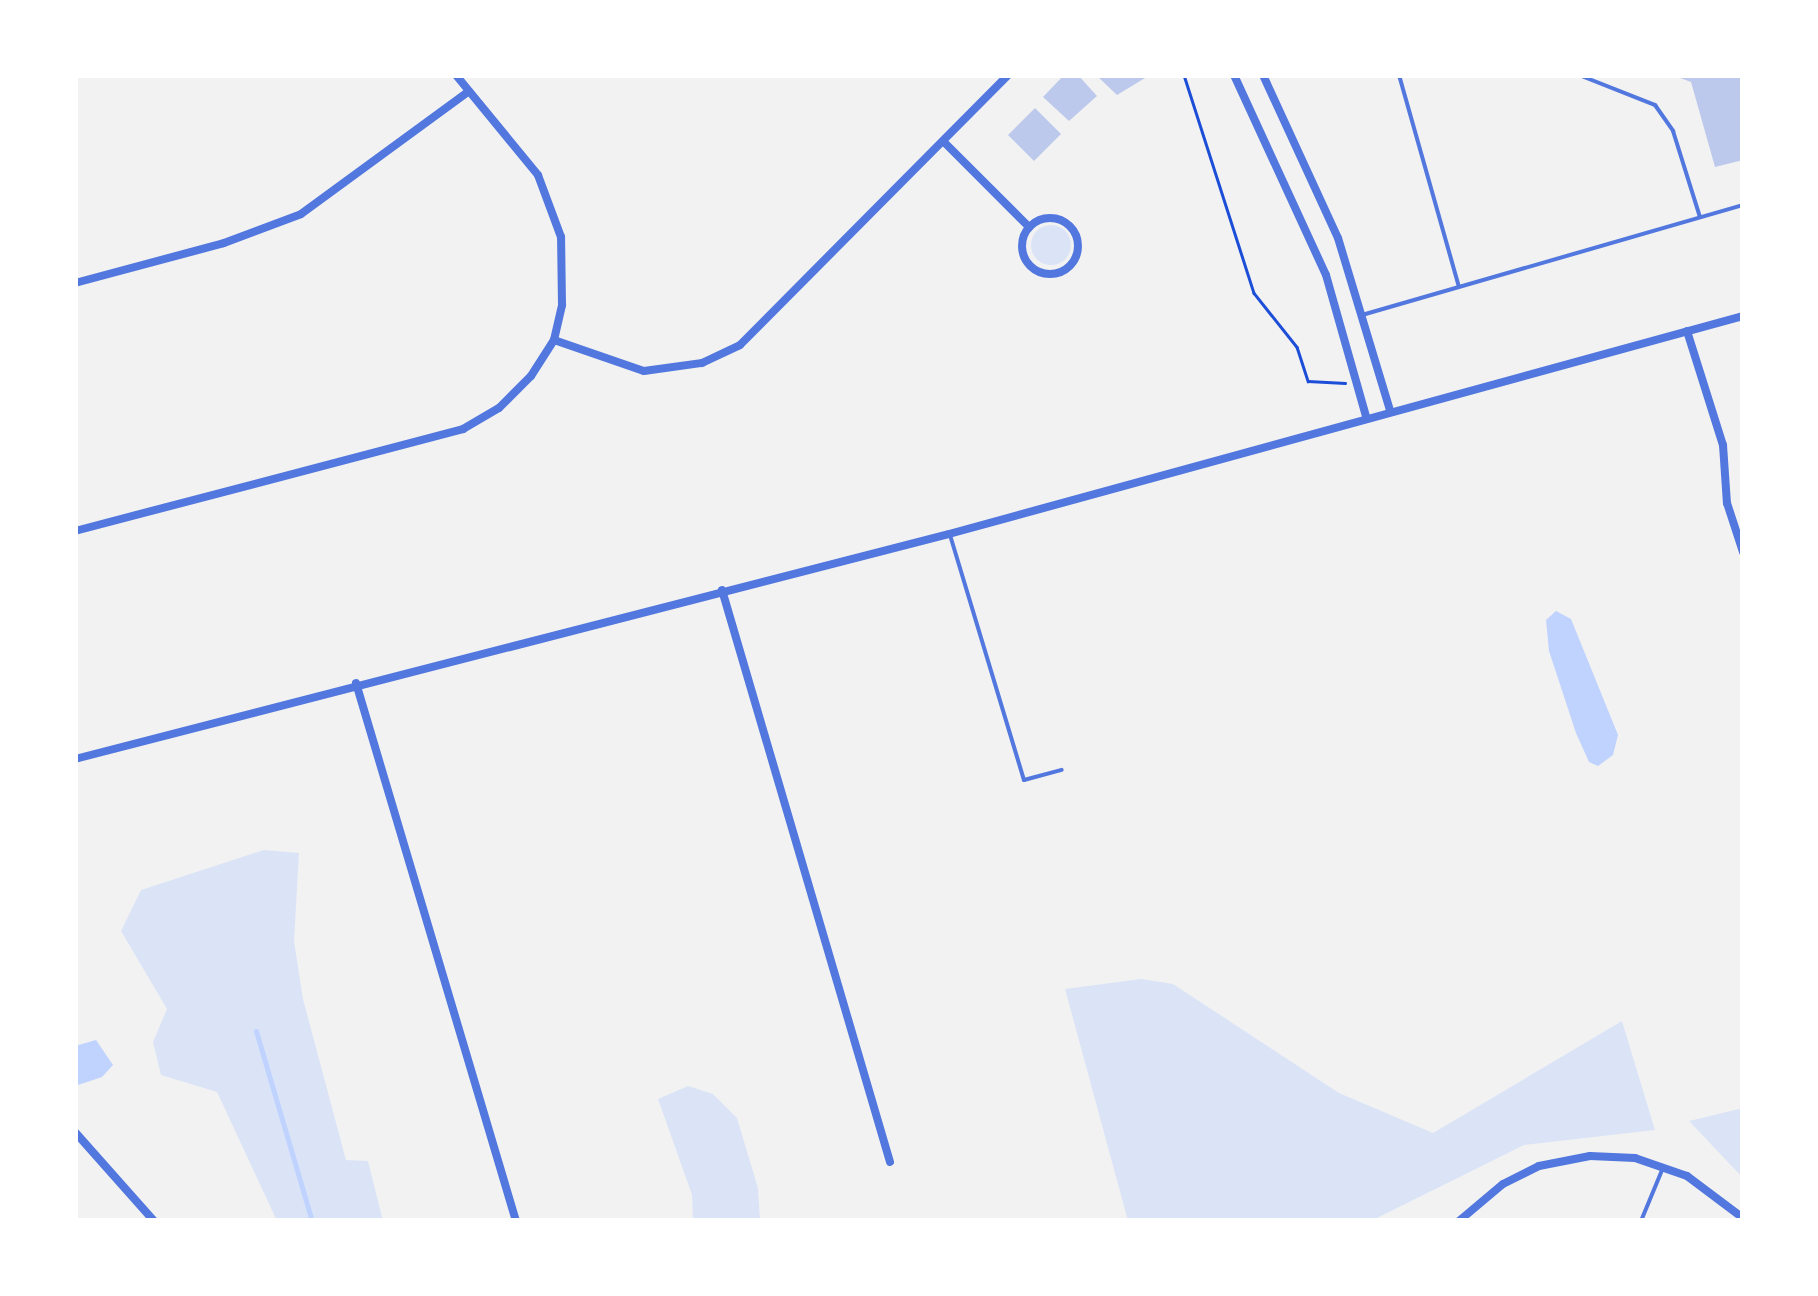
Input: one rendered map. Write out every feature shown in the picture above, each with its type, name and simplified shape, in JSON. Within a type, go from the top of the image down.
[{"type":"street","points":[[75,530],[462,429],[511,399],[554,340],[565,258],[556,218],[538,176],[456,75]]},
{"type":"street","points":[[554,340],[644,371],[722,356],[749,339],[1008,75]]},
{"type":"street","points":[[1234,75],[1326,275],[1366,416]]},
{"type":"street","points":[[1263,75],[1338,238],[1390,410]]},
{"type":"street","points":[[75,283],[224,243],[301,214],[376,166],[469,91]]},
{"type":"street","points":[[944,141],[1028,226]]},
{"type":"street","points":[[1054,218],[1070,226],[1078,251],[1069,267],[1047,274],[1027,263],[1022,240],[1028,226],[1054,218]]},
{"type":"street","points":[[75,759],[356,683],[950,534],[1366,416],[1743,316]]},
{"type":"street","points":[[1687,331],[1723,446],[1727,502],[1743,552]]},
{"type":"street","points":[[722,590],[890,1162]]},
{"type":"street","points":[[356,683],[516,1221]]},
{"type":"street","points":[[75,1132],[154,1221]]},
{"type":"street","points":[[1459,1221],[1503,1184],[1539,1166],[1590,1156],[1663,1168],[1711,1189],[1743,1218]]},
{"type":"lane","points":[[1398,75],[1459,287]]},
{"type":"lane","points":[[1578,75],[1655,105],[1674,131],[1700,217]]},
{"type":"lane","points":[[1362,315],[1743,205]]},
{"type":"lane","points":[[950,534],[1024,780],[1062,770]]},
{"type":"lane","points":[[1641,1221],[1663,1168]]},
{"type":"path","points":[[1184,75],[1254,293],[1296,347],[1308,381],[1338,385]]},
{"type":"shaded area","points":[[1051,225],[1065,231],[1071,245],[1065,259],[1051,265],[1037,259],[1031,245],[1037,231]]},
{"type":"shaded area","points":[[264,850],[299,853],[294,941],[303,999],[346,1160],[368,1161],[383,1221],[277,1221],[217,1092],[161,1075],[153,1042],[167,1009],[121,931],[141,890]]},
{"type":"shaded area","points":[[1141,979],[1173,984],[1339,1093],[1433,1133],[1622,1021],[1655,1130],[1524,1145],[1371,1221],[1128,1221],[1065,989]]},
{"type":"shaded area","points":[[688,1086],[713,1094],[737,1118],[758,1188],[760,1221],[693,1221],[692,1195],[658,1099]]},
{"type":"shaded area","points":[[1743,1108],[1743,1178],[1689,1121]]},
{"type":"water","points":[[1556,611],[1571,619],[1618,735],[1613,755],[1598,766],[1589,762],[1576,733],[1549,651],[1546,620]]},
{"type":"water","points":[[96,1040],[113,1065],[102,1077],[75,1086],[75,1046]]},
{"type":"building","points":[[1064,75],[1078,75],[1097,96],[1069,121],[1043,97]]},
{"type":"building","points":[[1096,75],[1150,75],[1117,95]]},
{"type":"building","points":[[1672,75],[1743,75],[1743,160],[1715,167],[1691,82]]},
{"type":"building","points":[[1035,108],[1061,134],[1034,161],[1008,135]]},
{"type":"waterway","points":[[256,1031],[312,1221]]}]
